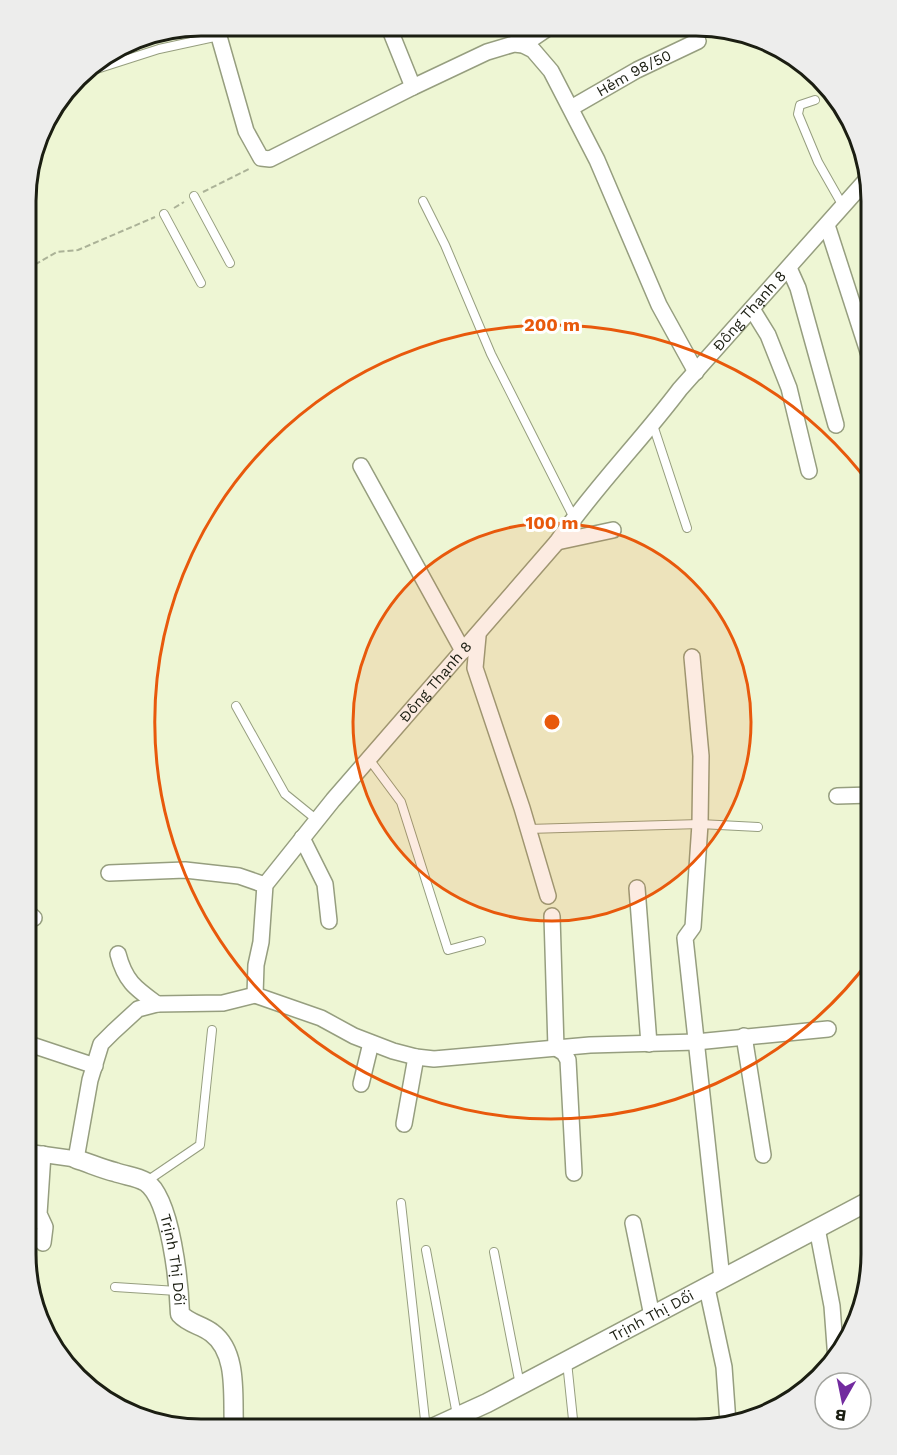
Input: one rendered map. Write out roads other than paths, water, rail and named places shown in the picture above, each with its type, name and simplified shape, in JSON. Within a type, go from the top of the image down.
[{"type":"street","points":[[219,36],[246,131],[261,158],[270,159],[487,52],[514,44],[533,50],[551,71],[571,108],[597,160],[659,305],[696,372]]},
{"type":"street","points":[[392,36],[413,87]]},
{"type":"street","points":[[520,36],[523,45]]},
{"type":"street","points":[[523,45],[536,36]]},
{"type":"street","name":"Hẻm 98/50","points":[[571,108],[637,70],[698,41]]},
{"type":"street","name":"Đông Thạnh 8","points":[[265,885],[369,759],[557,543],[574,518],[696,372],[860,186]]},
{"type":"street","points":[[827,225],[861,328]]},
{"type":"street","points":[[789,268],[798,288],[836,425]]},
{"type":"street","points":[[753,309],[768,335],[789,388],[809,471]]},
{"type":"street","points":[[361,466],[463,651]]},
{"type":"street","points":[[557,543],[613,530]]},
{"type":"street","points":[[478,636],[475,668],[548,896]]},
{"type":"street","points":[[692,657],[701,756],[700,824],[693,927],[685,938],[728,1416]]},
{"type":"street","points":[[837,796],[861,795]]},
{"type":"street","points":[[302,838],[325,884],[329,921]]},
{"type":"street","points":[[109,873],[185,870],[239,876],[265,885],[255,995]]},
{"type":"street","points":[[637,888],[649,1044]]},
{"type":"street","points":[[552,916],[556,1048]]},
{"type":"street","points":[[118,954],[123,972],[134,988],[157,1004]]},
{"type":"street","points":[[76,1159],[90,1080],[101,1044],[138,1009],[157,1004],[223,1003],[255,995],[321,1018],[371,1043],[416,1057],[434,1059],[556,1048],[696,1042],[828,1029]]},
{"type":"street","points":[[744,1036],[764,1155]]},
{"type":"street","points":[[362,1084],[371,1043]]},
{"type":"street","points":[[36,1046],[95,1066]]},
{"type":"street","points":[[556,1048],[564,1053],[568,1060],[574,1173]]},
{"type":"street","points":[[404,1124],[416,1057]]},
{"type":"street","points":[[36,1153],[76,1159],[116,1173],[134,1176],[146,1182]]},
{"type":"street","points":[[43,1154],[39,1214],[45,1227],[43,1243]]},
{"type":"street","name":"Trịnh Thị Dối","points":[[146,1182],[159,1197],[172,1244],[180,1314],[187,1322],[205,1328],[214,1334],[222,1343],[226,1353],[232,1373],[234,1419]]},
{"type":"street","name":"Trịnh Thị Dối","points":[[451,1419],[567,1361],[861,1205]]},
{"type":"street","points":[[633,1223],[652,1316]]},
{"type":"street","points":[[817,1228],[832,1306],[835,1343]]},
{"type":"lane","points":[[107,66],[202,36]]},
{"type":"lane","points":[[814,100],[800,105],[798,114],[819,162],[843,206]]},
{"type":"lane","points":[[194,196],[230,263]]},
{"type":"lane","points":[[423,201],[445,245],[491,354],[574,518]]},
{"type":"lane","points":[[164,214],[201,283]]},
{"type":"lane","points":[[653,425],[687,528]]},
{"type":"lane","points":[[236,706],[285,794],[317,820]]},
{"type":"lane","points":[[369,759],[401,802],[448,950],[481,941]]},
{"type":"lane","points":[[528,830],[700,824],[758,827]]},
{"type":"lane","points":[[146,1182],[200,1145],[212,1030]]},
{"type":"lane","points":[[401,1203],[427,1419]]},
{"type":"lane","points":[[426,1250],[458,1416]]},
{"type":"lane","points":[[494,1252],[520,1384]]},
{"type":"lane","points":[[115,1287],[179,1291]]},
{"type":"lane","points":[[567,1361],[574,1419]]}]
